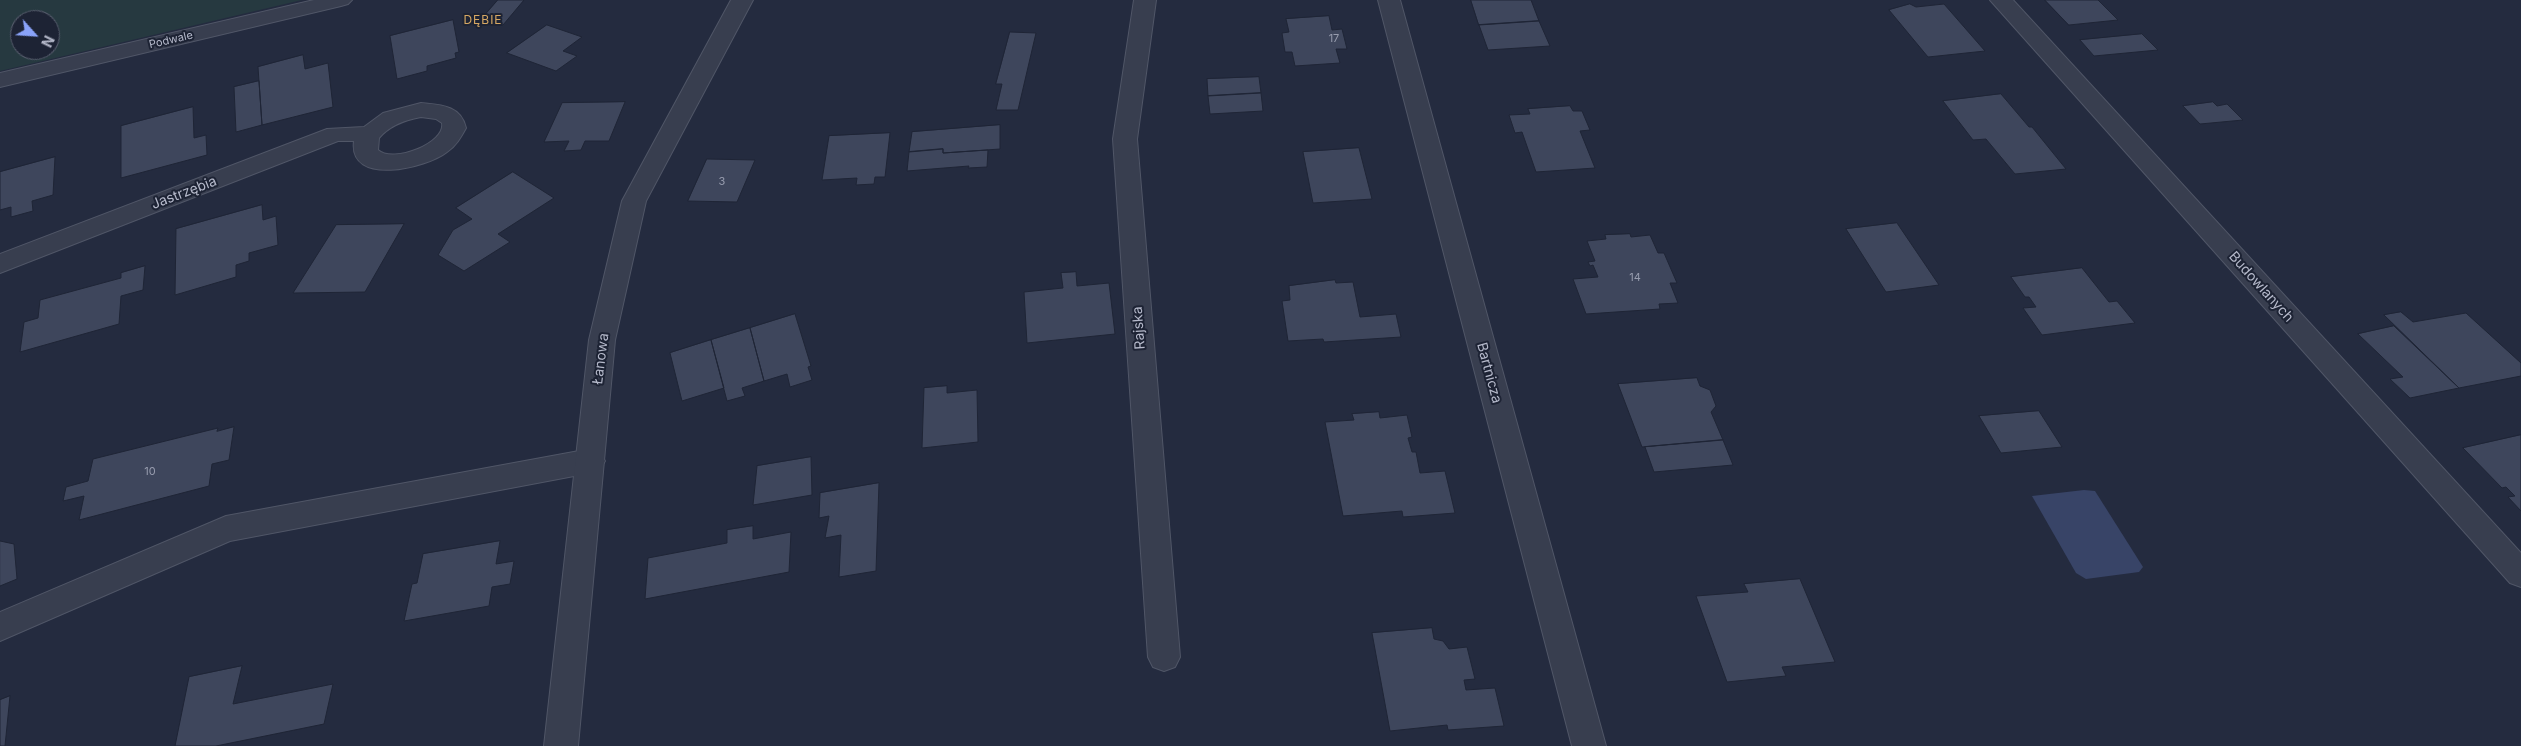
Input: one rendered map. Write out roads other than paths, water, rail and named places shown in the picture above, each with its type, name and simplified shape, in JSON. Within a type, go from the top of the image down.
[{"type":"street","name":"Podwale","points":[[0,80],[342,0]]},
{"type":"street","name":"Łanowa","points":[[561,746],[602,340],[634,201],[742,0]]},
{"type":"street","name":"Rajska","points":[[1145,0],[1125,139],[1164,657]]},
{"type":"street","name":"Bartnicza","points":[[1389,0],[1589,746]]},
{"type":"street","name":"Budowlanych","points":[[2001,0],[2521,574]]},
{"type":"street","name":"Jastrzębia","points":[[0,264],[335,134],[370,134]]},
{"type":"street","points":[[0,627],[226,529],[590,461]]},
{"type":"water","points":[[2084,490],[2095,491],[2143,567],[2139,572],[2086,579],[2076,573],[2032,496]]},
{"type":"district","name":"DĘBIE","points":[[483,20]]}]
